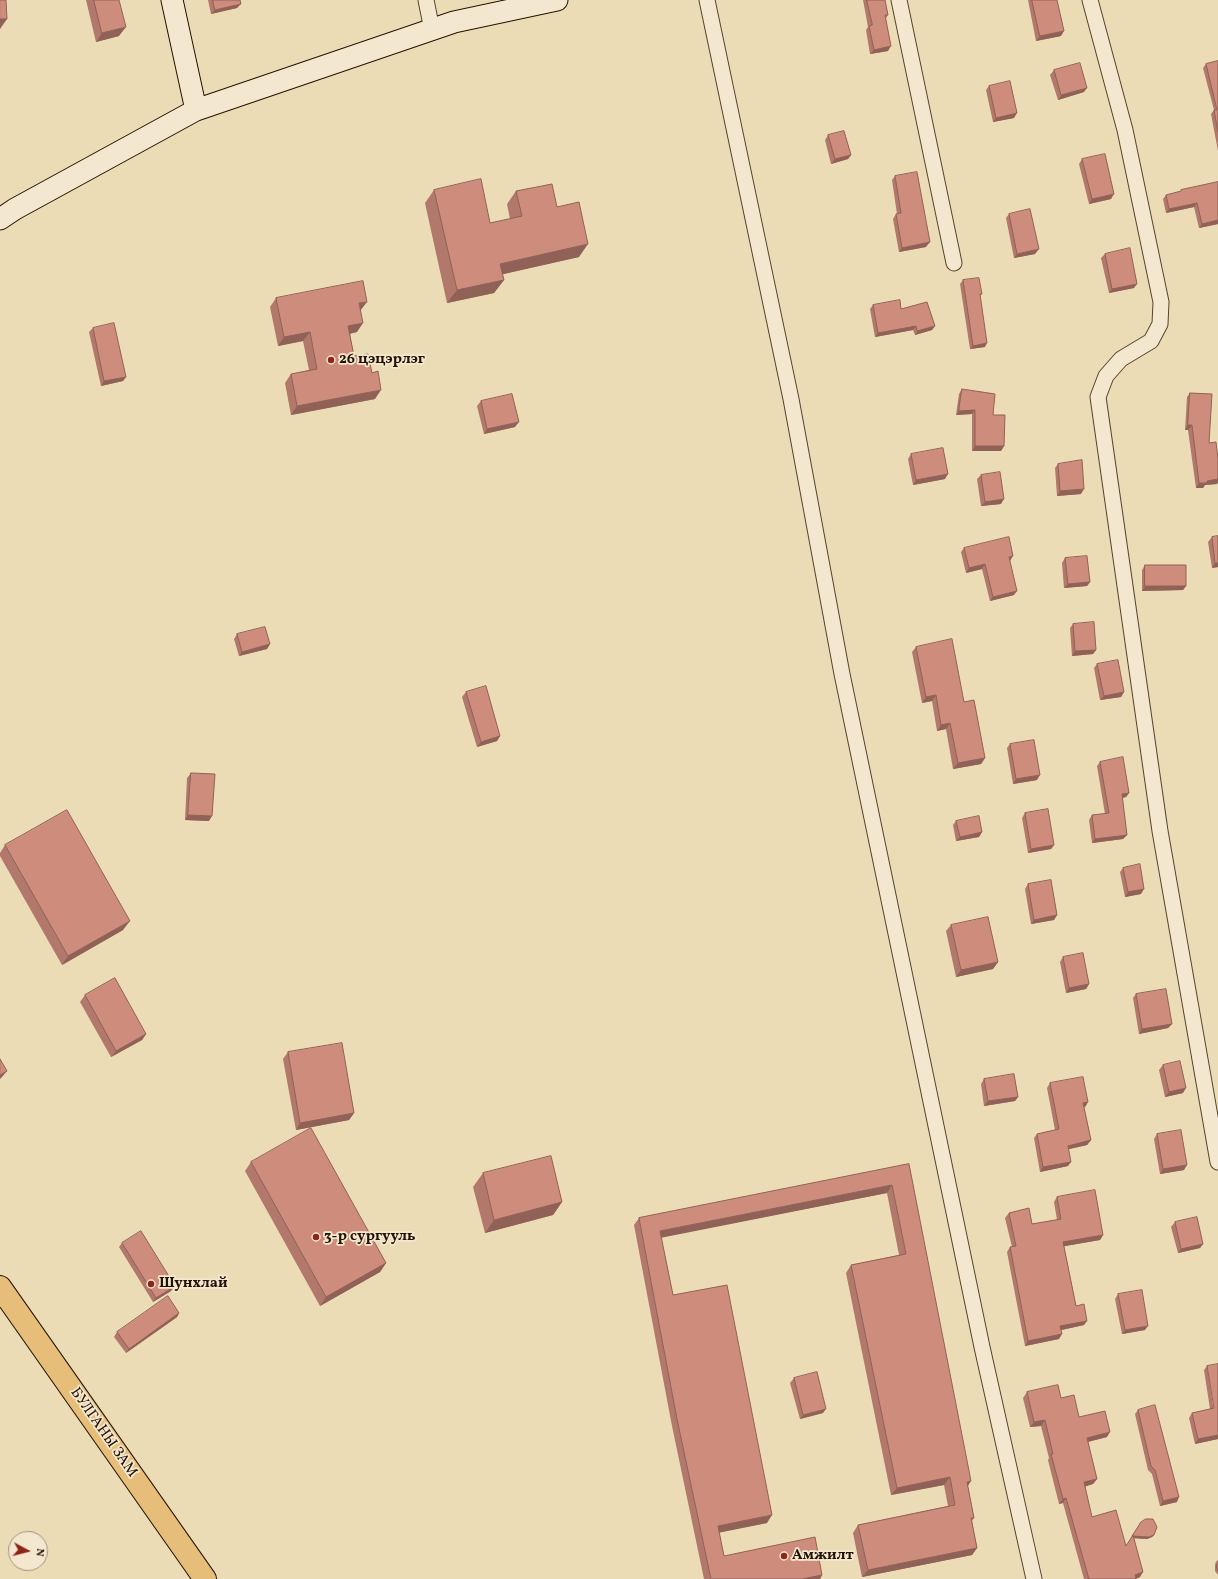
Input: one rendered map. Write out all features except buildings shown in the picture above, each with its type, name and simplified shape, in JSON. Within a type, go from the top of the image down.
[{"type":"highway","name":"БУЛГАНЫ ЗАМ","points":[[0,1287],[205,1579]]},
{"type":"main road","points":[[172,0],[196,110]]},
{"type":"main road","points":[[0,219],[15,209],[196,110],[454,22],[558,0]]},
{"type":"street","points":[[426,0],[432,30]]},
{"type":"street","points":[[707,0],[791,399],[845,689],[982,1347],[1034,1579]]},
{"type":"street","points":[[899,0],[954,263]]},
{"type":"street","points":[[1090,0],[1125,130],[1161,302],[1160,324],[1151,341],[1121,359],[1106,376],[1098,397],[1160,831],[1218,1162]]},
{"type":"place","name":"26 цэцэрлэг","points":[[331,360]]},
{"type":"place","name":"3-р сургууль","points":[[316,1237]]},
{"type":"place","name":"Шунхлай","points":[[151,1284]]},
{"type":"place","name":"Амжилт","points":[[784,1556]]}]
